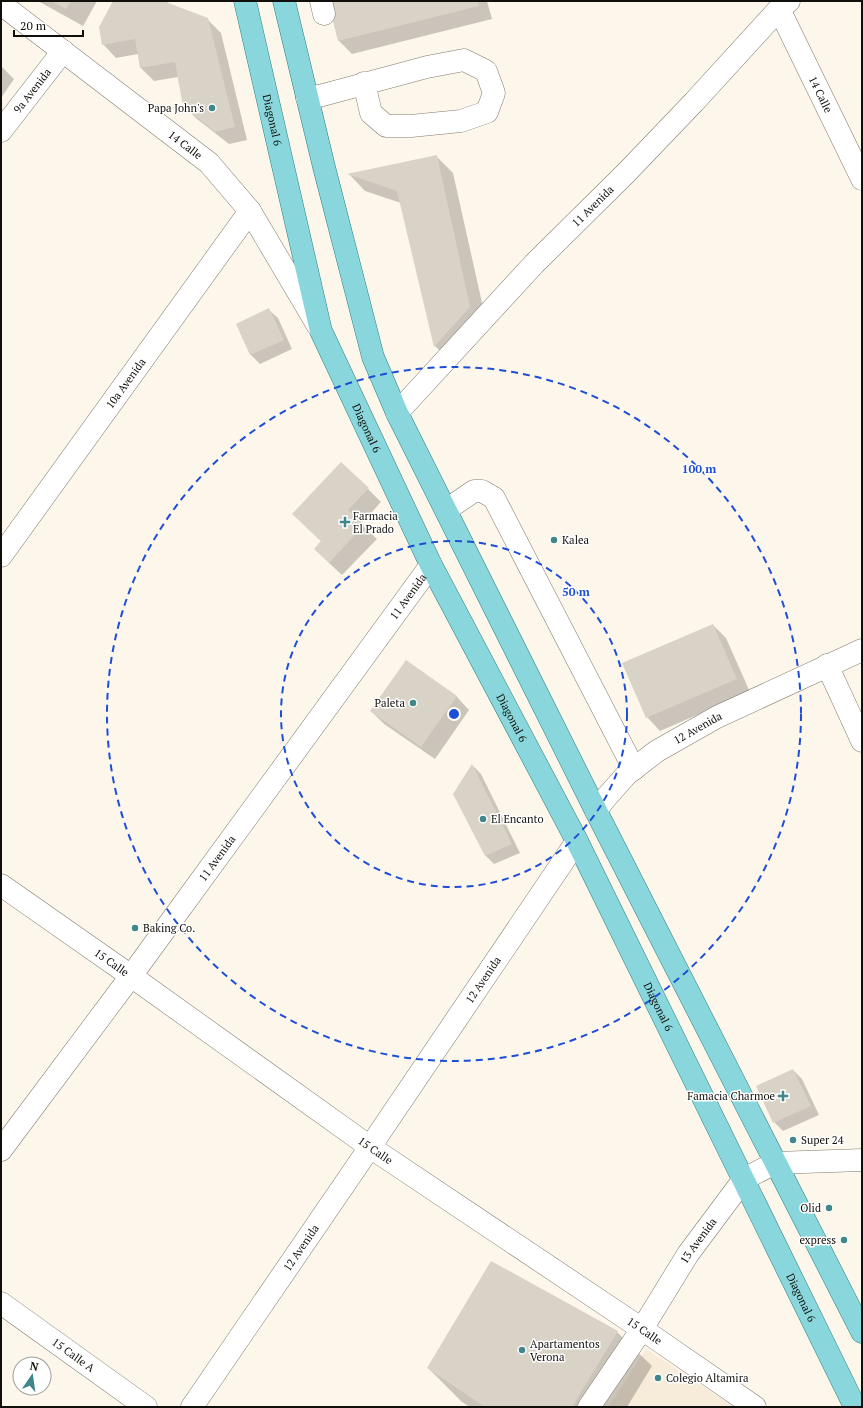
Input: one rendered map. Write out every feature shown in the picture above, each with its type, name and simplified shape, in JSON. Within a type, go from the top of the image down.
[{"type":"main road","name":"Diagonal 6","points":[[245,1],[321,331],[430,565],[577,841],[855,1407]]},
{"type":"main road","points":[[284,1],[324,167],[373,357],[397,413],[596,811],[862,1332]]},
{"type":"main road","name":"12 Avenida","points":[[577,841],[596,811]]},
{"type":"street","name":"14 Calle","points":[[1,4],[209,163],[250,211],[321,331]]},
{"type":"street","name":"14 Calle","points":[[784,5],[862,179]]},
{"type":"street","name":"11 Avenida","points":[[397,413],[534,264],[626,173],[784,5]]},
{"type":"street","name":"9a Avenida","points":[[1,131],[63,51]]},
{"type":"street","points":[[307,98],[323,95],[364,83],[427,67],[464,60],[486,71],[494,93],[487,112],[461,122],[411,126],[386,126],[371,113],[364,83]]},
{"type":"street","name":"10a Avenida","points":[[1,556],[250,211]]},
{"type":"street","points":[[446,510],[474,491],[482,491],[494,498],[634,769]]},
{"type":"street","name":"11 Avenida","points":[[1,1150],[131,976],[430,565]]},
{"type":"street","name":"12 Avenida","points":[[596,811],[623,779],[657,751],[717,717],[862,650]]},
{"type":"street","points":[[827,665],[862,741]]},
{"type":"street","name":"12 Avenida","points":[[192,1407],[577,841]]},
{"type":"street","name":"15 Calle","points":[[1,885],[370,1147],[642,1329],[755,1407]]},
{"type":"street","name":"13 Avenida","points":[[589,1407],[642,1329],[688,1254],[744,1179],[775,1163],[862,1160]]},
{"type":"street","name":"15 Calle A","points":[[1,1303],[146,1407]]},
{"type":"shaded area","name":"Colegio Altamira","points":[[646,1349],[734,1407],[608,1407]]},
{"type":"building","points":[[51,1],[71,1],[66,9]]},
{"type":"building","points":[[113,1],[163,1],[208,18],[235,127],[215,132],[183,106],[175,62],[140,68],[135,39],[102,45],[99,27]]},
{"type":"building","points":[[328,1],[478,1],[479,6],[338,41]]},
{"type":"building","points":[[437,155],[470,307],[434,347],[397,191],[347,174]]},
{"type":"building","points":[[269,308],[284,340],[250,355],[236,324]]},
{"type":"building","points":[[341,462],[369,488],[348,510],[364,525],[329,563],[314,549],[321,541],[292,514]]},
{"type":"building","points":[[713,624],[737,679],[646,718],[622,663]]},
{"type":"building","name":"Paleta","points":[[406,660],[457,696],[421,747],[370,711]]},
{"type":"building","name":"El Encanto","points":[[472,764],[512,844],[485,856],[453,794]]},
{"type":"building","name":"Famacia Charmoe","points":[[793,1069],[811,1106],[773,1123],[756,1086]]},
{"type":"building","name":"Apartamentos Verona","points":[[491,1261],[618,1331],[572,1407],[485,1407],[427,1368]]},
{"type":"place","name":"Papa John's","points":[[212,108]]},
{"type":"place","name":"Farmacia El Prado","points":[[345,522]]},
{"type":"place","name":"Kalea","points":[[554,540]]},
{"type":"place","name":"Paleta","points":[[413,703]]},
{"type":"place","name":"El Encanto","points":[[483,819]]},
{"type":"place","name":"Baking Co.","points":[[135,928]]},
{"type":"place","name":"Famacia Charmoe","points":[[783,1096]]},
{"type":"place","name":"Super 24","points":[[793,1140]]},
{"type":"place","name":"Olid","points":[[829,1208]]},
{"type":"place","name":"express","points":[[844,1240]]},
{"type":"place","name":"Apartamentos Verona","points":[[522,1350]]},
{"type":"place","name":"Colegio Altamira","points":[[658,1378]]}]
